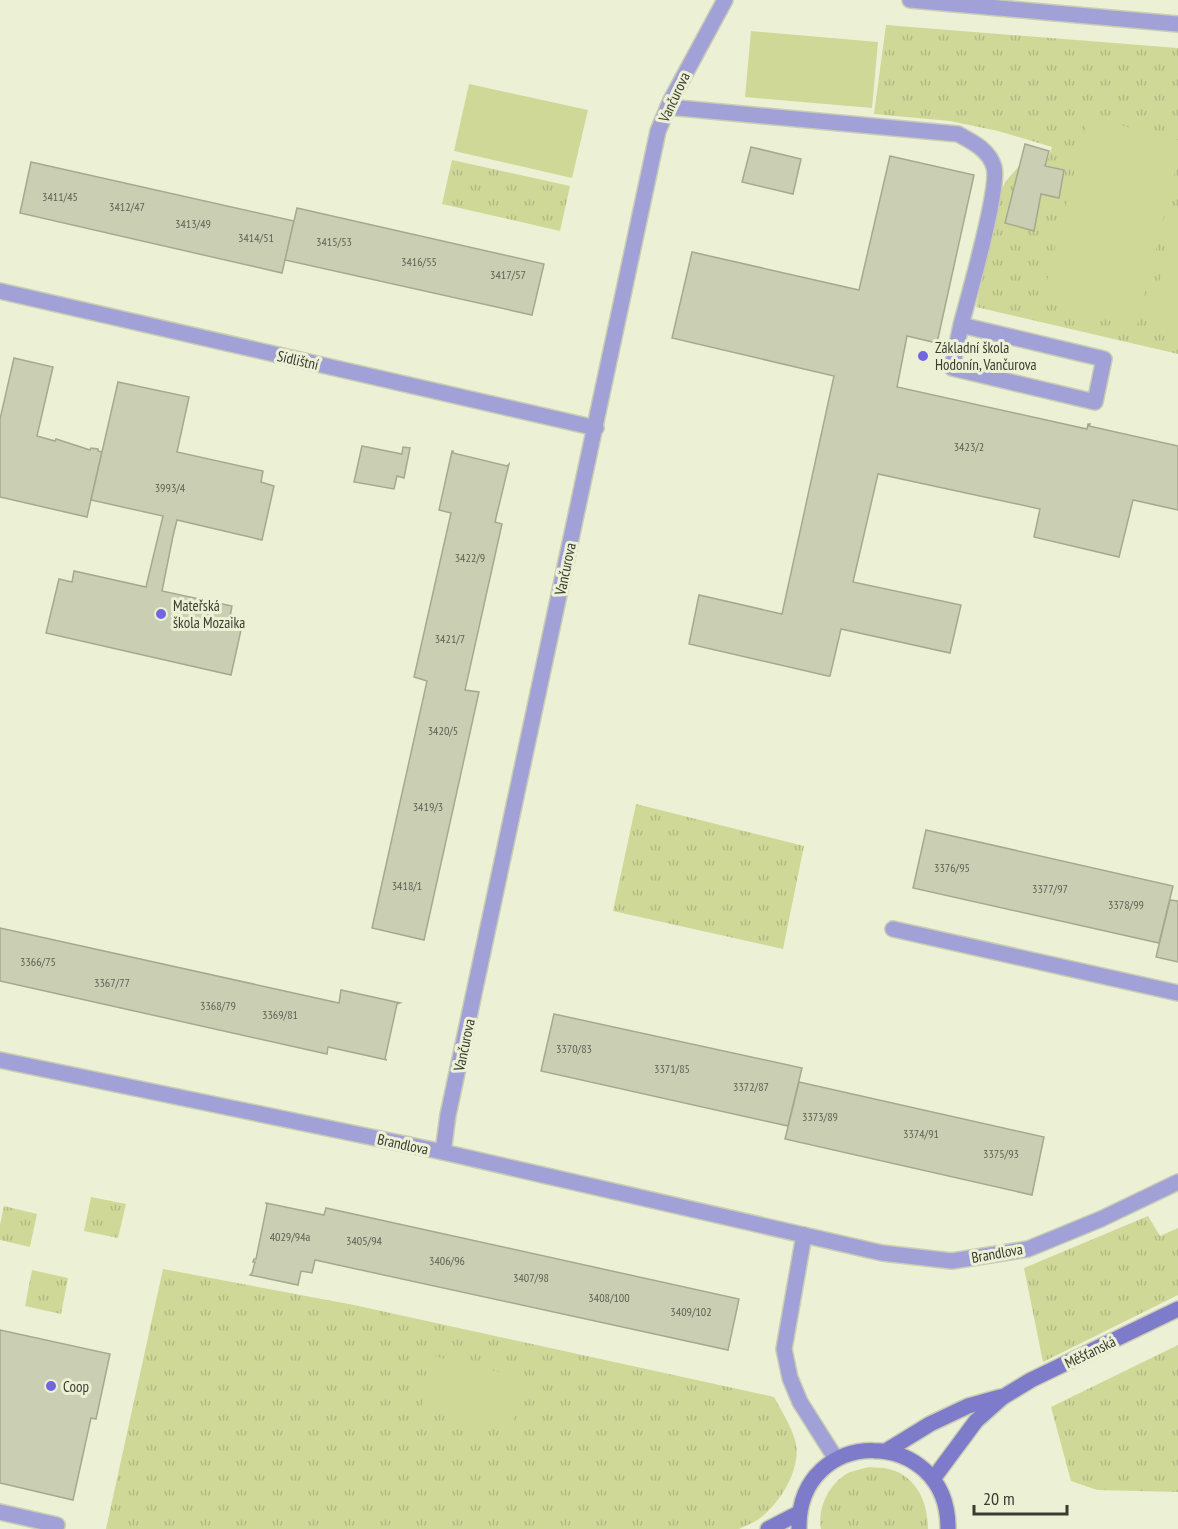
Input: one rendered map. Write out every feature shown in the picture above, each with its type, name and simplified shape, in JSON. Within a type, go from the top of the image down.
[{"type":"main road","name":"Měšťanská","points":[[933,1479],[976,1421],[1003,1397],[1031,1380],[1178,1309]]},
{"type":"main road","name":"Měšťanská","points":[[886,1450],[930,1424],[968,1406],[1003,1397]]},
{"type":"main road","name":"Měšťanská","points":[[768,1529],[799,1521],[806,1492],[818,1473],[836,1460],[852,1452],[886,1450],[904,1456],[920,1466],[933,1479],[943,1496],[948,1515],[948,1529]]},
{"type":"street","name":"Vančurova","points":[[443,1152],[451,1103],[658,131],[668,107],[725,0]]},
{"type":"street","points":[[910,0],[1178,24]]},
{"type":"street","points":[[668,107],[958,134],[981,146],[995,168],[994,193],[961,325],[952,368],[1095,402],[1104,359],[961,325]]},
{"type":"street","name":"Sídlištní","points":[[0,291],[596,428]]},
{"type":"street","points":[[893,928],[1178,993]]},
{"type":"street","name":"Brandlova","points":[[0,1060],[443,1152],[882,1253],[952,1261],[1028,1248],[1101,1219],[1178,1182]]},
{"type":"street","points":[[804,1235],[784,1349],[790,1378],[800,1402],[836,1460]]},
{"type":"street","points":[[0,1512],[57,1525]]},
{"type":"green space","points":[[886,25],[1178,48],[1178,354],[976,307],[1000,194],[1005,182],[1020,165],[1005,223],[1033,230],[1041,194],[1058,197],[1064,170],[1045,166],[1052,147],[998,131],[950,121],[874,114]]},
{"type":"green space","points":[[751,31],[878,42],[872,108],[745,97]]},
{"type":"green space","points":[[469,84],[588,110],[572,178],[454,151]]},
{"type":"green space","points":[[1088,117],[1178,140],[1178,160],[1137,325],[1042,301]]},
{"type":"green space","points":[[452,160],[570,186],[560,231],[442,204]]},
{"type":"green space","points":[[1178,208],[1178,337],[1147,329]]},
{"type":"green space","points":[[636,804],[804,846],[783,949],[613,911]]},
{"type":"green space","points":[[91,1197],[126,1204],[118,1238],[84,1231]]},
{"type":"green space","points":[[4,1206],[37,1214],[30,1247],[0,1240]]},
{"type":"green space","points":[[1148,1216],[1160,1236],[1178,1228],[1178,1295],[1043,1362],[1024,1268]]},
{"type":"green space","points":[[163,1269],[354,1305],[774,1397],[796,1444],[795,1465],[780,1498],[764,1515],[739,1529],[106,1529]]},
{"type":"green space","points":[[32,1270],[68,1278],[61,1314],[25,1306]]},
{"type":"green space","points":[[1178,1345],[1178,1492],[1097,1490],[1071,1481],[1051,1407]]},
{"type":"green space","points":[[433,1356],[524,1378],[512,1430],[421,1409]]},
{"type":"green space","points":[[869,1467],[887,1468],[899,1473],[914,1484],[923,1500],[928,1529],[821,1529],[823,1504],[836,1482],[850,1472]]},
{"type":"building","points":[[1025,144],[1049,151],[1045,166],[1064,170],[1059,198],[1041,194],[1034,231],[1005,223]]},
{"type":"building","points":[[751,147],[801,159],[793,194],[742,182]]},
{"type":"building","points":[[890,156],[974,175],[937,343],[907,336],[897,387],[1087,429],[1090,424],[1089,426],[1178,446],[1178,510],[1133,500],[1119,557],[1034,537],[1040,509],[878,474],[853,582],[961,605],[950,653],[841,629],[830,676],[828,676],[689,644],[699,595],[782,614],[834,376],[672,338],[692,252],[859,290]]},
{"type":"building","points":[[31,162],[294,221],[282,273],[20,213]]},
{"type":"building","points":[[297,208],[544,264],[532,315],[285,260]]},
{"type":"building","points":[[14,358],[53,367],[37,436],[55,441],[56,439],[90,450],[91,448],[98,449],[102,452],[87,517],[0,497],[0,419]]},
{"type":"building","points":[[118,382],[189,397],[177,452],[263,471],[261,482],[274,486],[262,540],[177,520],[173,536],[162,591],[232,606],[230,617],[243,621],[231,675],[46,633],[59,579],[72,582],[74,571],[146,587],[163,516],[91,500]]},
{"type":"building","points":[[362,446],[402,454],[403,447],[410,448],[404,478],[397,476],[394,489],[354,482]]},
{"type":"building","points":[[452,451],[507,466],[509,464],[495,522],[502,524],[465,690],[479,692],[424,940],[372,928],[427,681],[414,677],[451,513],[439,510]]},
{"type":"building","points":[[926,830],[1173,886],[1159,943],[913,888]]},
{"type":"building","points":[[1170,900],[1178,901],[1178,962],[1156,957]]},
{"type":"building","points":[[0,928],[339,1003],[341,990],[400,1003],[397,1004],[385,1059],[387,1060],[328,1047],[327,1054],[0,981]]},
{"type":"building","points":[[554,1014],[802,1068],[788,1126],[541,1071]]},
{"type":"building","points":[[799,1082],[1044,1137],[1032,1195],[785,1139]]},
{"type":"building","points":[[266,1203],[324,1215],[326,1208],[739,1299],[728,1350],[315,1260],[312,1273],[301,1271],[298,1285],[250,1275],[254,1259],[256,1259]]},
{"type":"building","name":"Coop","points":[[0,1330],[110,1354],[96,1419],[91,1418],[73,1500],[0,1483]]},
{"type":"place","name":"Základní škola Hodonín, Vančurova","points":[[923,356]]},
{"type":"place","name":"Mateřská škola Mozaika","points":[[161,614]]},
{"type":"place","name":"Coop","points":[[51,1386]]}]
